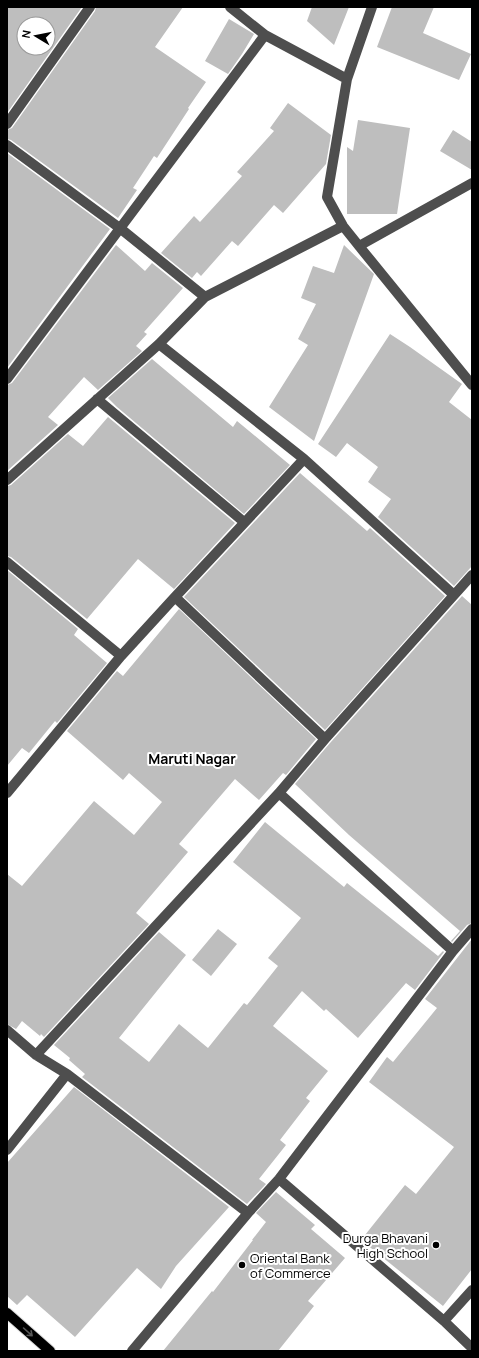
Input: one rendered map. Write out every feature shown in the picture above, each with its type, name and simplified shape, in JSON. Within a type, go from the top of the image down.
[{"type":"main road","points":[[7,1313],[50,1351]]},
{"type":"street","points":[[7,124],[90,7]]},
{"type":"street","points":[[230,7],[265,35],[347,79]]},
{"type":"street","points":[[372,7],[347,79],[326,197],[343,226],[472,385]]},
{"type":"street","points":[[7,378],[265,35]]},
{"type":"street","points":[[7,145],[120,229],[205,297]]},
{"type":"street","points":[[359,246],[472,183]]},
{"type":"street","points":[[7,480],[159,344],[205,297],[343,226]]},
{"type":"street","points":[[159,344],[304,459],[454,594]]},
{"type":"street","points":[[97,400],[244,522]]},
{"type":"street","points":[[7,792],[121,656],[175,596],[304,459]]},
{"type":"street","points":[[7,562],[121,656]]},
{"type":"street","points":[[36,1055],[279,793],[325,739],[472,575]]},
{"type":"street","points":[[175,596],[325,739]]},
{"type":"street","points":[[279,793],[453,951]]},
{"type":"street","points":[[132,1351],[248,1213],[280,1179],[453,951],[472,929]]},
{"type":"street","points":[[7,1030],[36,1055],[67,1074],[248,1213]]},
{"type":"street","points":[[7,1150],[67,1074]]},
{"type":"street","points":[[280,1179],[444,1321],[472,1348]]},
{"type":"street","points":[[444,1321],[472,1290]]},
{"type":"building","points":[[7,7],[82,7],[56,44],[56,16],[16,16],[16,56],[47,56],[7,113]]},
{"type":"building","points":[[96,7],[183,7],[155,47],[206,82],[157,158],[154,156],[133,188],[137,190],[118,218],[11,140],[7,139],[7,130],[12,128],[95,11]]},
{"type":"building","points":[[312,7],[349,7],[334,45],[307,21]]},
{"type":"building","points":[[392,7],[434,7],[423,33],[471,54],[459,80],[377,47]]},
{"type":"building","points":[[229,19],[254,34],[228,74],[205,61]]},
{"type":"building","points":[[288,103],[331,135],[326,164],[283,213],[274,205],[238,246],[232,241],[201,276],[197,272],[192,278],[161,253],[194,216],[200,222],[242,176],[237,172],[274,131],[270,128]]},
{"type":"building","points":[[358,120],[410,128],[397,214],[347,214],[347,147],[353,151]]},
{"type":"building","points":[[453,130],[472,142],[472,170],[440,151]]},
{"type":"building","points":[[7,153],[110,229],[7,368]]},
{"type":"building","points":[[116,245],[145,271],[152,263],[183,288],[144,332],[147,334],[136,346],[142,351],[98,390],[84,377],[48,417],[58,425],[7,471],[7,385],[12,383]]},
{"type":"building","points":[[344,245],[374,274],[314,441],[269,407],[308,345],[298,339],[316,304],[301,298],[313,266],[334,273]]},
{"type":"building","points":[[390,334],[462,384],[449,402],[472,420],[472,566],[454,586],[378,517],[391,499],[368,482],[378,467],[347,443],[336,457],[318,444]]},
{"type":"building","points":[[152,359],[233,427],[237,421],[290,465],[244,514],[108,398]]},
{"type":"building","points":[[108,417],[235,523],[174,589],[138,559],[87,619],[11,557],[7,556],[7,486],[11,485],[68,434],[83,446]]},
{"type":"building","points":[[300,473],[367,531],[370,528],[445,596],[325,730],[184,597]]},
{"type":"building","points":[[7,570],[78,629],[74,635],[107,663],[57,723],[55,721],[29,753],[22,748],[7,766]]},
{"type":"building","points":[[462,596],[472,605],[472,923],[467,925],[452,942],[451,941],[460,931],[349,835],[295,784]]},
{"type":"building","points":[[179,609],[316,739],[286,775],[283,773],[259,800],[235,779],[179,844],[188,852],[136,913],[149,924],[44,1037],[41,1034],[40,1036],[22,1021],[16,1029],[7,1024],[7,874],[22,886],[94,801],[134,835],[162,802],[129,773],[123,780],[67,731],[117,671],[123,676]]},
{"type":"building","points":[[265,822],[344,887],[347,883],[438,956],[443,951],[444,952],[415,990],[406,983],[358,1038],[326,1009],[324,1011],[302,991],[273,1026],[328,1071],[306,1098],[310,1101],[280,1140],[286,1145],[259,1179],[266,1184],[247,1204],[82,1077],[85,1074],[69,1060],[70,1058],[54,1045],[159,932],[186,955],[119,1038],[149,1062],[179,1024],[208,1048],[244,1003],[247,1005],[278,966],[268,958],[301,918],[233,862]]},
{"type":"building","points":[[218,929],[237,944],[211,976],[192,960]]},
{"type":"building","points":[[472,939],[472,1269],[443,1306],[361,1240],[405,1185],[416,1194],[454,1147],[369,1082],[387,1057],[393,1062],[437,1008],[425,999]]},
{"type":"building","points":[[74,1087],[229,1207],[176,1266],[161,1289],[137,1268],[75,1337],[27,1295],[17,1305],[7,1296],[7,1163]]},
{"type":"building","points":[[276,1192],[315,1225],[311,1229],[345,1258],[308,1301],[314,1306],[278,1351],[163,1351],[212,1291],[213,1292],[266,1222],[256,1213]]},
{"type":"place","name":"Durga Bhavani High School","points":[[436,1245]]},
{"type":"place","name":"Oriental Bank of Commerce","points":[[242,1265]]},
{"type":"district","name":"Maruti Nagar","points":[[192,759]]}]
